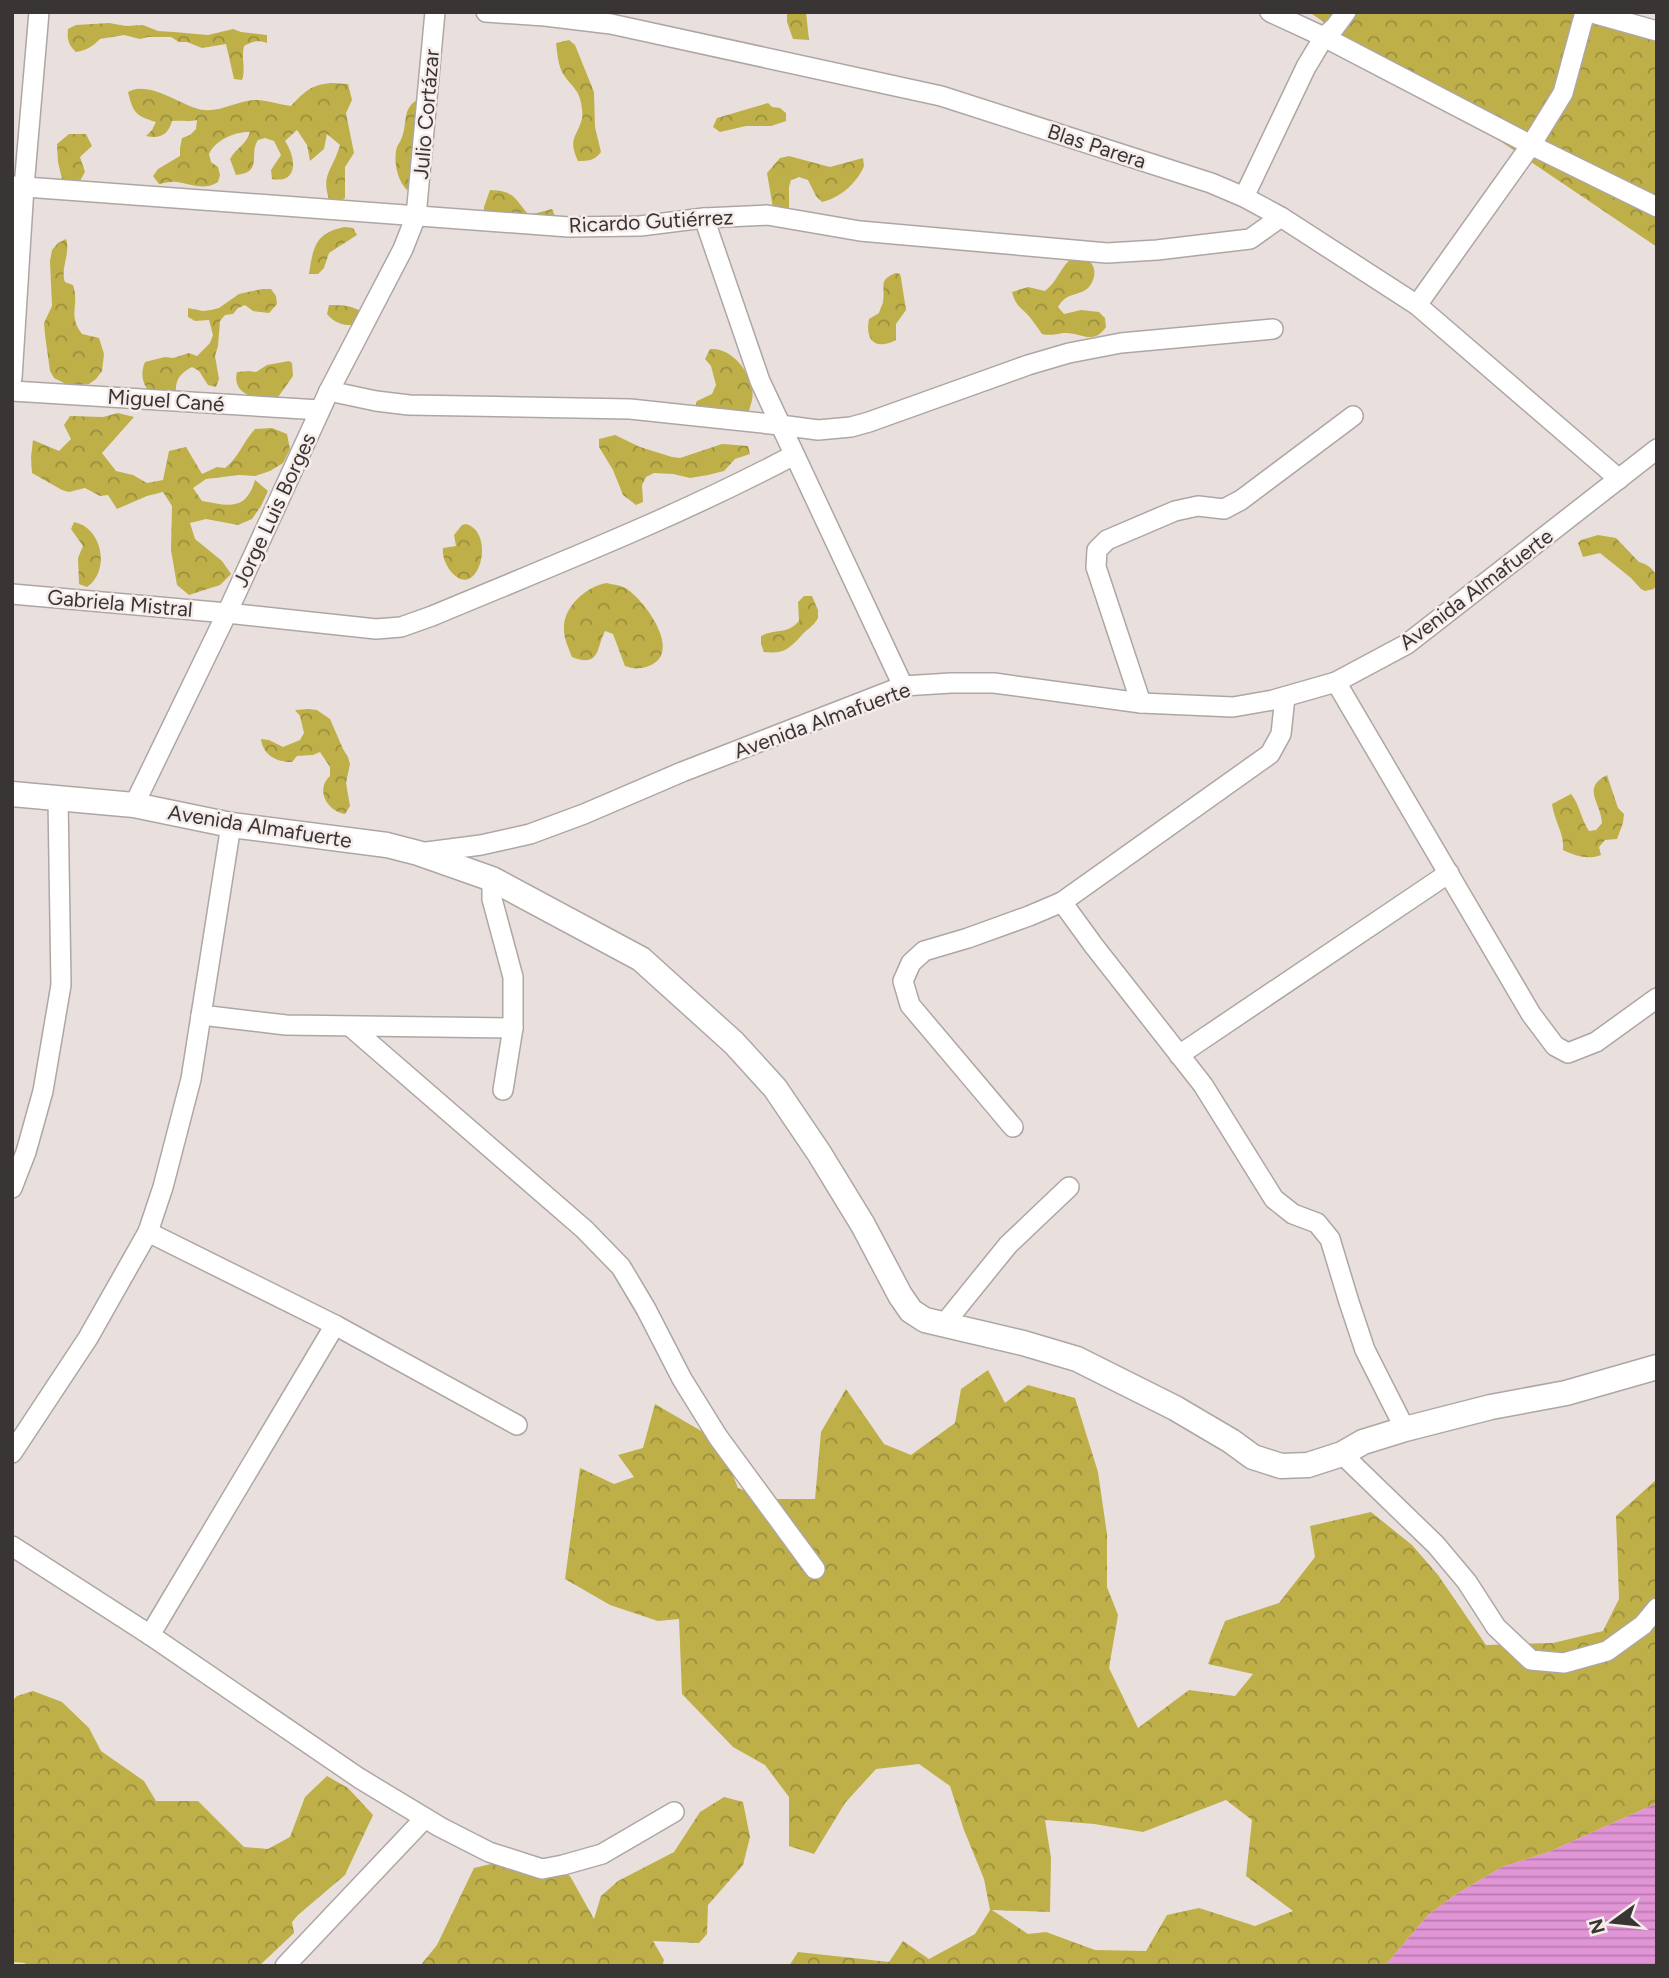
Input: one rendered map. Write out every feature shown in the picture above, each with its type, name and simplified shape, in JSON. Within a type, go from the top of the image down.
[{"type":"street","points":[[12,378],[18,187],[38,12]]},
{"type":"street","name":"Julio Cortázar","points":[[416,216],[435,12]]},
{"type":"street","name":"Blas Parera","points":[[486,12],[568,16],[941,96],[1212,183],[1281,217],[1417,305],[1619,479]]},
{"type":"street","points":[[1270,12],[1657,207]]},
{"type":"street","points":[[1244,197],[1306,67],[1324,37],[1346,12]]},
{"type":"street","points":[[1417,305],[1531,145],[1563,93],[1587,12],[1657,31]]},
{"type":"street","name":"Ricardo Gutiérrez","points":[[18,187],[569,227],[640,226],[704,218],[767,215],[860,231],[1107,253],[1250,239],[1281,217]]},
{"type":"street","name":"Jorge Luis Borges","points":[[134,805],[227,613],[329,391],[403,249],[416,216]]},
{"type":"street","points":[[704,218],[761,381],[903,686]]},
{"type":"street","points":[[329,391],[409,405],[630,409],[818,430],[851,427],[869,422],[1069,353],[1121,343],[1273,329]]},
{"type":"street","name":"Miguel Cané","points":[[12,391],[320,410]]},
{"type":"street","points":[[1141,703],[1096,567],[1097,550],[1107,540],[1175,511],[1198,506],[1224,509],[1241,500],[1353,416]]},
{"type":"street","name":"Avenida Almafuerte","points":[[12,794],[134,805],[231,825],[387,845],[418,853],[481,845],[530,834],[903,686],[994,683],[1141,703],[1233,706],[1285,696],[1336,682],[1407,644],[1657,449]]},
{"type":"street","name":"Gabriela Mistral","points":[[12,594],[376,629],[401,627],[733,488],[794,455]]},
{"type":"street","points":[[1336,682],[1531,1014],[1555,1046],[1568,1053],[1596,1042],[1657,998]]},
{"type":"street","points":[[1013,1127],[910,1006],[903,981],[911,963],[924,951],[968,938],[1062,902],[1270,754],[1281,734],[1285,696]]},
{"type":"street","points":[[12,1188],[26,1152],[43,1091],[61,985],[58,799]]},
{"type":"street","points":[[12,1453],[88,1338],[148,1231],[163,1187],[191,1079],[231,825]]},
{"type":"street","points":[[418,853],[492,879],[641,959],[734,1043],[775,1088],[819,1153],[911,1311],[925,1320],[1077,1359],[1175,1408],[1253,1457],[1281,1466],[1308,1465],[1342,1454],[1363,1442],[1405,1429],[1491,1407],[1566,1393],[1657,1367]]},
{"type":"street","points":[[1179,1055],[1449,873]]},
{"type":"street","points":[[492,879],[492,900],[513,977],[513,1028],[503,1090]]},
{"type":"street","points":[[1062,902],[1203,1085],[1274,1199],[1293,1214],[1317,1223],[1330,1239],[1365,1350],[1405,1429]]},
{"type":"street","points":[[201,1015],[286,1025],[513,1028]]},
{"type":"street","points":[[351,1027],[584,1229],[621,1267],[682,1379],[718,1437],[815,1569]]},
{"type":"street","points":[[944,1324],[1008,1245],[1069,1187]]},
{"type":"street","points":[[148,1231],[335,1325],[517,1425]]},
{"type":"street","points":[[150,1635],[335,1325]]},
{"type":"street","points":[[1342,1454],[1436,1545],[1467,1582],[1496,1627],[1531,1660],[1564,1663],[1607,1651],[1643,1625],[1657,1608]]},
{"type":"street","points":[[12,1546],[150,1635],[359,1778],[425,1818],[489,1852],[542,1869],[563,1866],[602,1854],[674,1812]]},
{"type":"street","points":[[285,1966],[425,1818]]},
{"type":"green space","points":[[787,12],[806,12],[809,40],[793,39],[787,22]]},
{"type":"green space","points":[[1309,12],[1632,12],[1657,39],[1657,247]]},
{"type":"green space","points":[[76,25],[143,25],[158,31],[208,35],[233,29],[267,35],[267,43],[255,41],[244,46],[242,80],[234,79],[226,44],[202,48],[171,37],[140,39],[124,35],[100,39],[89,48],[76,52],[70,44],[68,29]]},
{"type":"green space","points":[[569,40],[575,45],[594,92],[595,127],[601,152],[588,161],[578,161],[575,153],[573,143],[582,119],[580,98],[561,70],[558,57],[556,43]]},
{"type":"green space","points":[[331,83],[348,84],[352,100],[346,113],[354,153],[345,167],[345,198],[332,208],[326,181],[340,145],[327,134],[324,149],[310,161],[307,145],[297,130],[285,141],[289,147],[293,168],[287,177],[281,179],[272,179],[271,170],[281,155],[274,141],[265,138],[258,140],[255,146],[253,167],[236,175],[230,159],[250,132],[244,132],[221,141],[209,154],[211,162],[218,167],[218,182],[203,186],[175,182],[159,184],[153,176],[158,169],[180,156],[182,138],[196,129],[197,120],[172,121],[163,135],[146,136],[156,122],[136,113],[128,92],[144,89],[195,108],[211,110],[251,100],[291,106],[309,90]]},
{"type":"green space","points":[[420,98],[414,187],[407,190],[398,175],[396,152],[410,106]]},
{"type":"green space","points":[[768,103],[786,113],[786,121],[771,126],[746,126],[720,132],[713,127],[717,118]]},
{"type":"green space","points":[[69,134],[86,134],[92,146],[80,157],[85,172],[76,188],[62,179],[58,162],[57,144]]},
{"type":"green space","points":[[789,156],[830,167],[863,158],[864,166],[847,189],[822,202],[808,180],[799,177],[791,180],[789,216],[773,208],[767,173],[780,158]]},
{"type":"green space","points":[[490,190],[509,194],[529,215],[552,209],[555,216],[484,215]]},
{"type":"green space","points":[[353,228],[357,235],[329,253],[324,268],[318,274],[309,274],[318,242],[335,229]]},
{"type":"green space","points":[[66,239],[64,277],[65,282],[73,285],[75,292],[75,321],[82,334],[99,338],[104,354],[102,371],[96,379],[89,384],[70,386],[54,378],[50,371],[44,323],[52,306],[52,250]]},
{"type":"green space","points":[[1073,257],[1090,262],[1094,268],[1093,280],[1087,289],[1068,297],[1058,307],[1064,314],[1081,310],[1099,312],[1105,318],[1106,327],[1101,333],[1091,337],[1070,333],[1042,334],[1017,304],[1012,292],[1028,287],[1045,291]]},
{"type":"green space","points":[[896,273],[900,274],[906,310],[896,324],[896,340],[877,344],[870,338],[869,319],[879,313],[883,302],[884,281]]},
{"type":"green space","points":[[271,289],[276,296],[277,304],[269,313],[253,311],[245,305],[233,314],[225,315],[220,321],[215,356],[219,379],[216,387],[208,385],[199,371],[192,367],[180,377],[176,392],[157,401],[144,383],[142,374],[145,362],[189,353],[197,356],[210,343],[213,335],[209,320],[195,321],[188,317],[188,308],[203,311],[219,308],[239,294]]},
{"type":"green space","points":[[329,305],[353,307],[365,315],[357,325],[340,324],[327,314]]},
{"type":"green space","points":[[710,349],[725,352],[743,367],[753,392],[749,411],[741,414],[694,410],[697,401],[712,394],[716,385],[711,366],[705,359]]},
{"type":"green space","points":[[289,361],[292,363],[293,376],[278,397],[256,397],[238,387],[237,372],[256,372],[267,365]]},
{"type":"green space","points":[[118,413],[134,417],[102,453],[116,471],[133,475],[147,483],[163,480],[169,451],[186,447],[202,474],[217,467],[225,468],[255,429],[272,428],[287,434],[290,449],[283,463],[270,471],[255,476],[206,479],[193,488],[202,501],[228,505],[241,502],[247,497],[255,480],[268,491],[252,519],[238,525],[206,519],[190,523],[195,539],[222,561],[231,574],[220,585],[189,595],[177,585],[171,550],[172,506],[163,492],[117,509],[108,495],[100,496],[85,488],[69,492],[62,490],[32,473],[33,440],[59,451],[71,439],[64,425],[70,416],[103,417]]},
{"type":"green space","points":[[615,435],[640,447],[672,457],[680,458],[722,444],[748,446],[750,454],[735,459],[724,471],[708,475],[690,478],[654,473],[646,477],[642,485],[643,502],[636,505],[623,495],[613,470],[599,447],[599,439]]},
{"type":"green space","points":[[74,522],[91,532],[100,550],[99,571],[87,587],[79,584],[78,558],[83,546],[71,529]]},
{"type":"green space","points":[[466,524],[476,530],[481,540],[482,552],[475,574],[468,579],[459,578],[449,569],[443,551],[443,548],[456,546],[454,535]]},
{"type":"green space","points":[[1598,535],[1616,538],[1639,562],[1651,568],[1656,576],[1654,589],[1641,589],[1600,553],[1583,557],[1578,543]]},
{"type":"green space","points":[[607,583],[627,589],[652,617],[662,641],[662,652],[657,661],[640,668],[625,666],[613,634],[605,631],[596,655],[588,660],[572,657],[564,633],[567,614],[584,593]]},
{"type":"green space","points":[[804,596],[812,596],[818,610],[816,621],[786,650],[764,652],[761,636],[795,625],[799,621],[798,602]]},
{"type":"green space","points":[[295,710],[317,710],[330,719],[348,757],[350,764],[346,783],[350,806],[345,814],[333,809],[325,799],[323,787],[330,776],[330,767],[320,752],[297,756],[292,762],[286,762],[271,756],[262,745],[261,739],[283,747],[300,740],[304,733],[300,716]]},
{"type":"green space","points":[[1607,775],[1618,808],[1624,814],[1617,839],[1605,840],[1599,847],[1601,855],[1592,857],[1582,857],[1563,850],[1552,804],[1571,794],[1589,831],[1596,830],[1602,823],[1594,796],[1595,785]]},
{"type":"green space","points":[[988,1370],[1005,1403],[1028,1385],[1075,1398],[1098,1472],[1107,1534],[1107,1587],[1118,1615],[1109,1668],[1138,1728],[1189,1690],[1235,1696],[1253,1674],[1208,1664],[1225,1621],[1279,1603],[1315,1557],[1310,1526],[1371,1512],[1412,1545],[1438,1575],[1486,1645],[1553,1643],[1603,1631],[1619,1599],[1616,1516],[1657,1479],[1657,1803],[1549,1852],[1502,1867],[1455,1895],[1428,1915],[1385,1966],[789,1966],[798,1952],[889,1962],[903,1941],[929,1959],[975,1934],[990,1910],[984,1879],[950,1786],[919,1764],[876,1769],[845,1803],[814,1854],[789,1846],[789,1797],[765,1765],[733,1747],[682,1694],[679,1619],[658,1621],[610,1605],[565,1579],[580,1468],[614,1484],[634,1477],[618,1455],[643,1448],[655,1404],[720,1442],[738,1488],[767,1499],[815,1499],[821,1432],[846,1389],[884,1444],[911,1455],[955,1423],[961,1389]],"holes":[[[1226,1800],[1252,1820],[1246,1876],[1293,1911],[1255,1926],[1199,1908],[1167,1915],[1146,1951],[1095,1950],[1046,1932],[1028,1934],[992,1910],[1050,1912],[1051,1858],[1045,1820],[1143,1832]]]},
{"type":"green space","points":[[33,1691],[62,1702],[89,1728],[101,1751],[144,1781],[156,1801],[198,1801],[244,1847],[268,1849],[290,1837],[305,1797],[327,1776],[348,1788],[373,1815],[345,1875],[298,1915],[292,1922],[294,1933],[259,1966],[26,1966],[25,1963],[12,1962],[12,1701],[17,1696]]},
{"type":"green space","points":[[724,1797],[743,1802],[750,1837],[743,1865],[708,1905],[707,1934],[699,1943],[653,1941],[664,1960],[662,1966],[420,1966],[437,1945],[474,1868],[520,1857],[558,1869],[570,1876],[594,1919],[601,1896],[618,1881],[674,1852],[700,1812]]},
{"type":"shaded area","points":[[1657,1803],[1657,1966],[1385,1966],[1428,1915],[1455,1895],[1502,1867],[1549,1852]]}]
